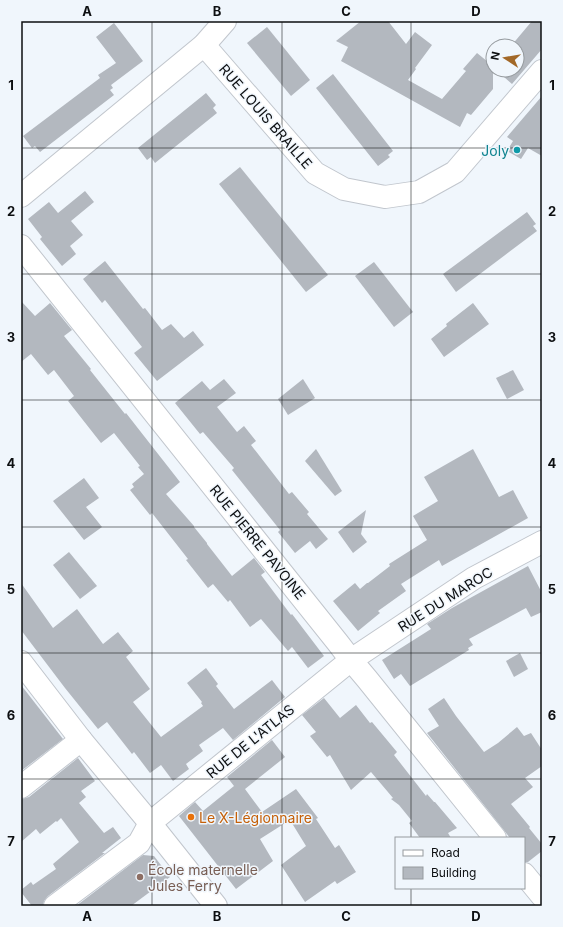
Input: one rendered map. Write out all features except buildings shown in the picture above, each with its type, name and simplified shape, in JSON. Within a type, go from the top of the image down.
[{"type":"street","points":[[21,196],[204,45],[225,21]]},
{"type":"street","name":"RUE LOUIS BRAILLE","points":[[204,45],[315,173],[344,189],[385,197],[419,192],[456,172],[542,71]]},
{"type":"street","name":"RUE PIERRE PAVOINE","points":[[21,246],[494,837]]},
{"type":"street","name":"RUE DU MAROC","points":[[351,660],[474,578],[542,542]]},
{"type":"street","name":"RUE DE L'ATLAS","points":[[150,823],[351,660]]},
{"type":"street","points":[[21,662],[81,740],[216,906]]},
{"type":"street","points":[[21,787],[81,740]]},
{"type":"street","points":[[56,906],[139,843],[150,823]]},
{"type":"street","points":[[525,875],[542,896]]},
{"type":"place","name":"Joly","points":[[517,150]]},
{"type":"place","name":"Le X-Légionnaire","points":[[191,817]]},
{"type":"place","name":"École maternelle Jules Ferry","points":[[140,877]]}]
